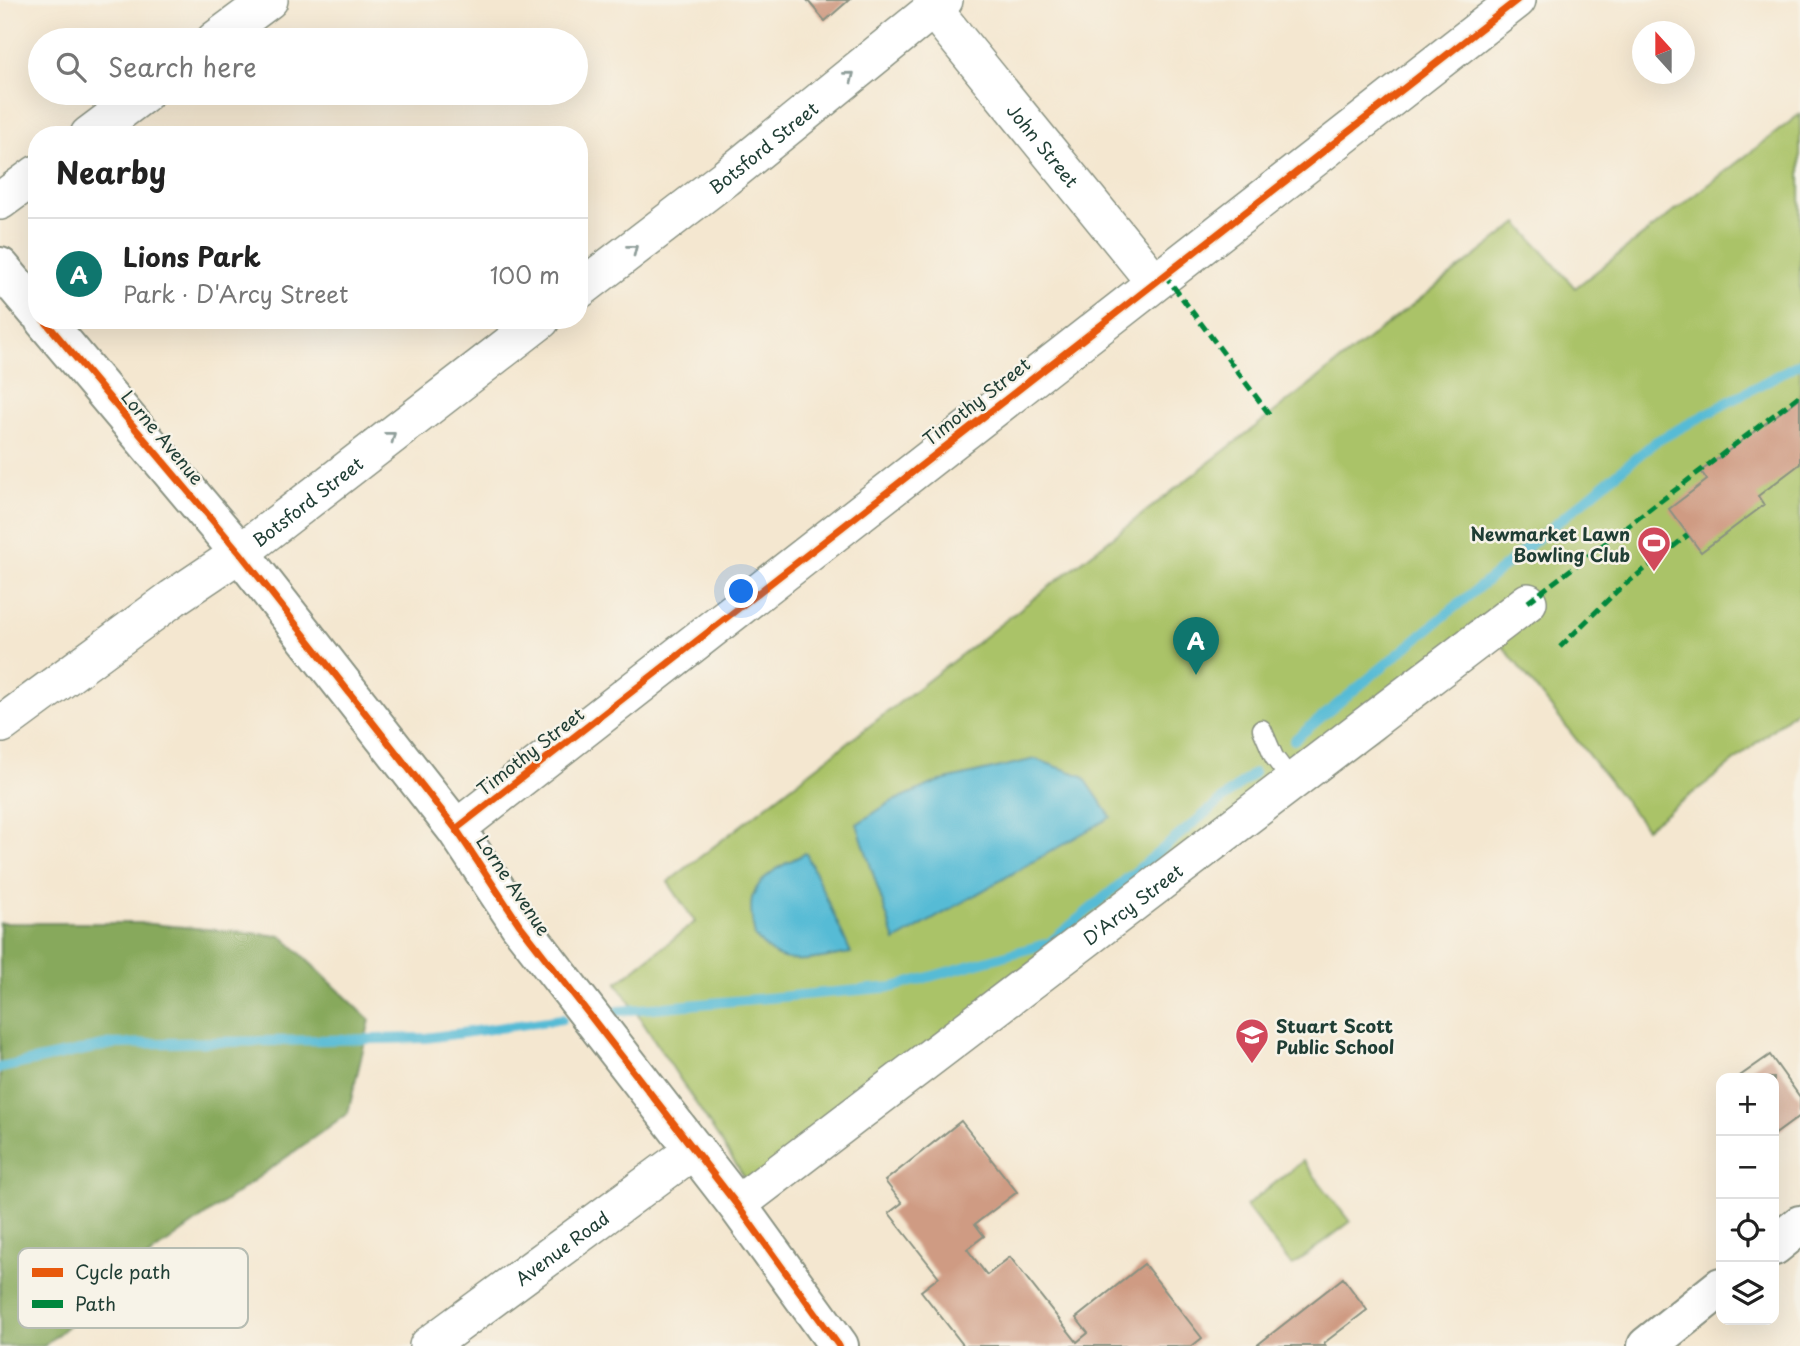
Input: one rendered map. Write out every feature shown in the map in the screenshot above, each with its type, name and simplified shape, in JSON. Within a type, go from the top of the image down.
[{"type":"main road","points":[[0,267],[28,300]]},
{"type":"main road","name":"Lorne Avenue","points":[[52,329],[240,553],[456,829],[519,924],[695,1149],[839,1346]]},
{"type":"main road","points":[[1779,1242],[1800,1225]]},
{"type":"main road","points":[[1647,1346],[1716,1291]]},
{"type":"street","points":[[231,28],[269,0]]},
{"type":"street","name":"Timothy Street","points":[[456,829],[1517,0]]},
{"type":"street","name":"John Street","points":[[938,5],[1154,281]]},
{"type":"street","name":"Botsford Street","points":[[588,283],[725,178],[938,5]]},
{"type":"street","points":[[101,126],[129,105]]},
{"type":"street","points":[[0,201],[28,181]]},
{"type":"street","name":"Botsford Street","points":[[2,724],[173,598],[240,553],[529,329]]},
{"type":"street","name":"D'Arcy Street","points":[[737,1205],[1528,602]]},
{"type":"street","name":"Avenue Road","points":[[428,1346],[695,1149]]},
{"type":"lane","points":[[1262,729],[1274,757],[1292,781]]},
{"type":"green space","points":[[1800,114],[1800,707],[1717,775],[1646,828],[1501,644],[754,1192],[617,983],[695,922],[668,882],[1518,223],[1575,288]]},
{"type":"green space","points":[[0,923],[140,923],[282,936],[370,1020],[348,1113],[160,1248],[18,1248],[18,1328],[65,1328],[44,1346],[0,1346]]},
{"type":"green space","points":[[1303,1161],[1350,1222],[1292,1266],[1246,1206]]},
{"type":"water","points":[[1035,759],[1083,776],[1111,817],[895,941],[857,824],[891,802],[937,782]]},
{"type":"water","points":[[806,853],[851,953],[811,960],[790,960],[772,953],[755,937],[751,907],[756,890],[767,876]]},
{"type":"building","points":[[807,0],[849,0],[825,21]]},
{"type":"building","points":[[1800,398],[1800,464],[1758,496],[1764,505],[1701,552],[1669,509],[1707,480],[1701,471]]},
{"type":"building","points":[[1770,1055],[1800,1097],[1800,1116],[1779,1131],[1779,1073],[1744,1073]]},
{"type":"building","points":[[961,1121],[1017,1192],[975,1224],[984,1236],[967,1249],[987,1275],[1010,1257],[1077,1342],[1088,1333],[1076,1318],[1144,1264],[1202,1338],[1192,1346],[964,1346],[921,1291],[939,1277],[889,1213],[902,1203],[885,1181]]},
{"type":"building","points":[[1343,1278],[1367,1310],[1324,1343],[1326,1346],[1256,1346]]},
{"type":"waterway","points":[[1294,740],[1655,442],[1800,363]]},
{"type":"waterway","points":[[618,1011],[894,987],[1049,943],[1254,773]]},
{"type":"waterway","points":[[0,1068],[113,1044],[426,1038],[562,1019]]},
{"type":"marked path","points":[[1164,274],[1270,415]]},
{"type":"marked path","points":[[1528,602],[1800,395]]},
{"type":"marked path","points":[[1560,647],[1617,591],[1688,535]]},
{"type":"cycle path","points":[[456,829],[1517,0]]},
{"type":"cycle path","points":[[52,329],[240,553],[456,829],[519,924],[737,1205],[839,1346]]},
{"type":"place","name":"Newmarket Lawn Bowling Club","points":[[1654,573]]},
{"type":"place","name":"Lions Park","points":[[1196,675]]},
{"type":"place","name":"Stuart Scott Public School","points":[[1252,1065]]}]
